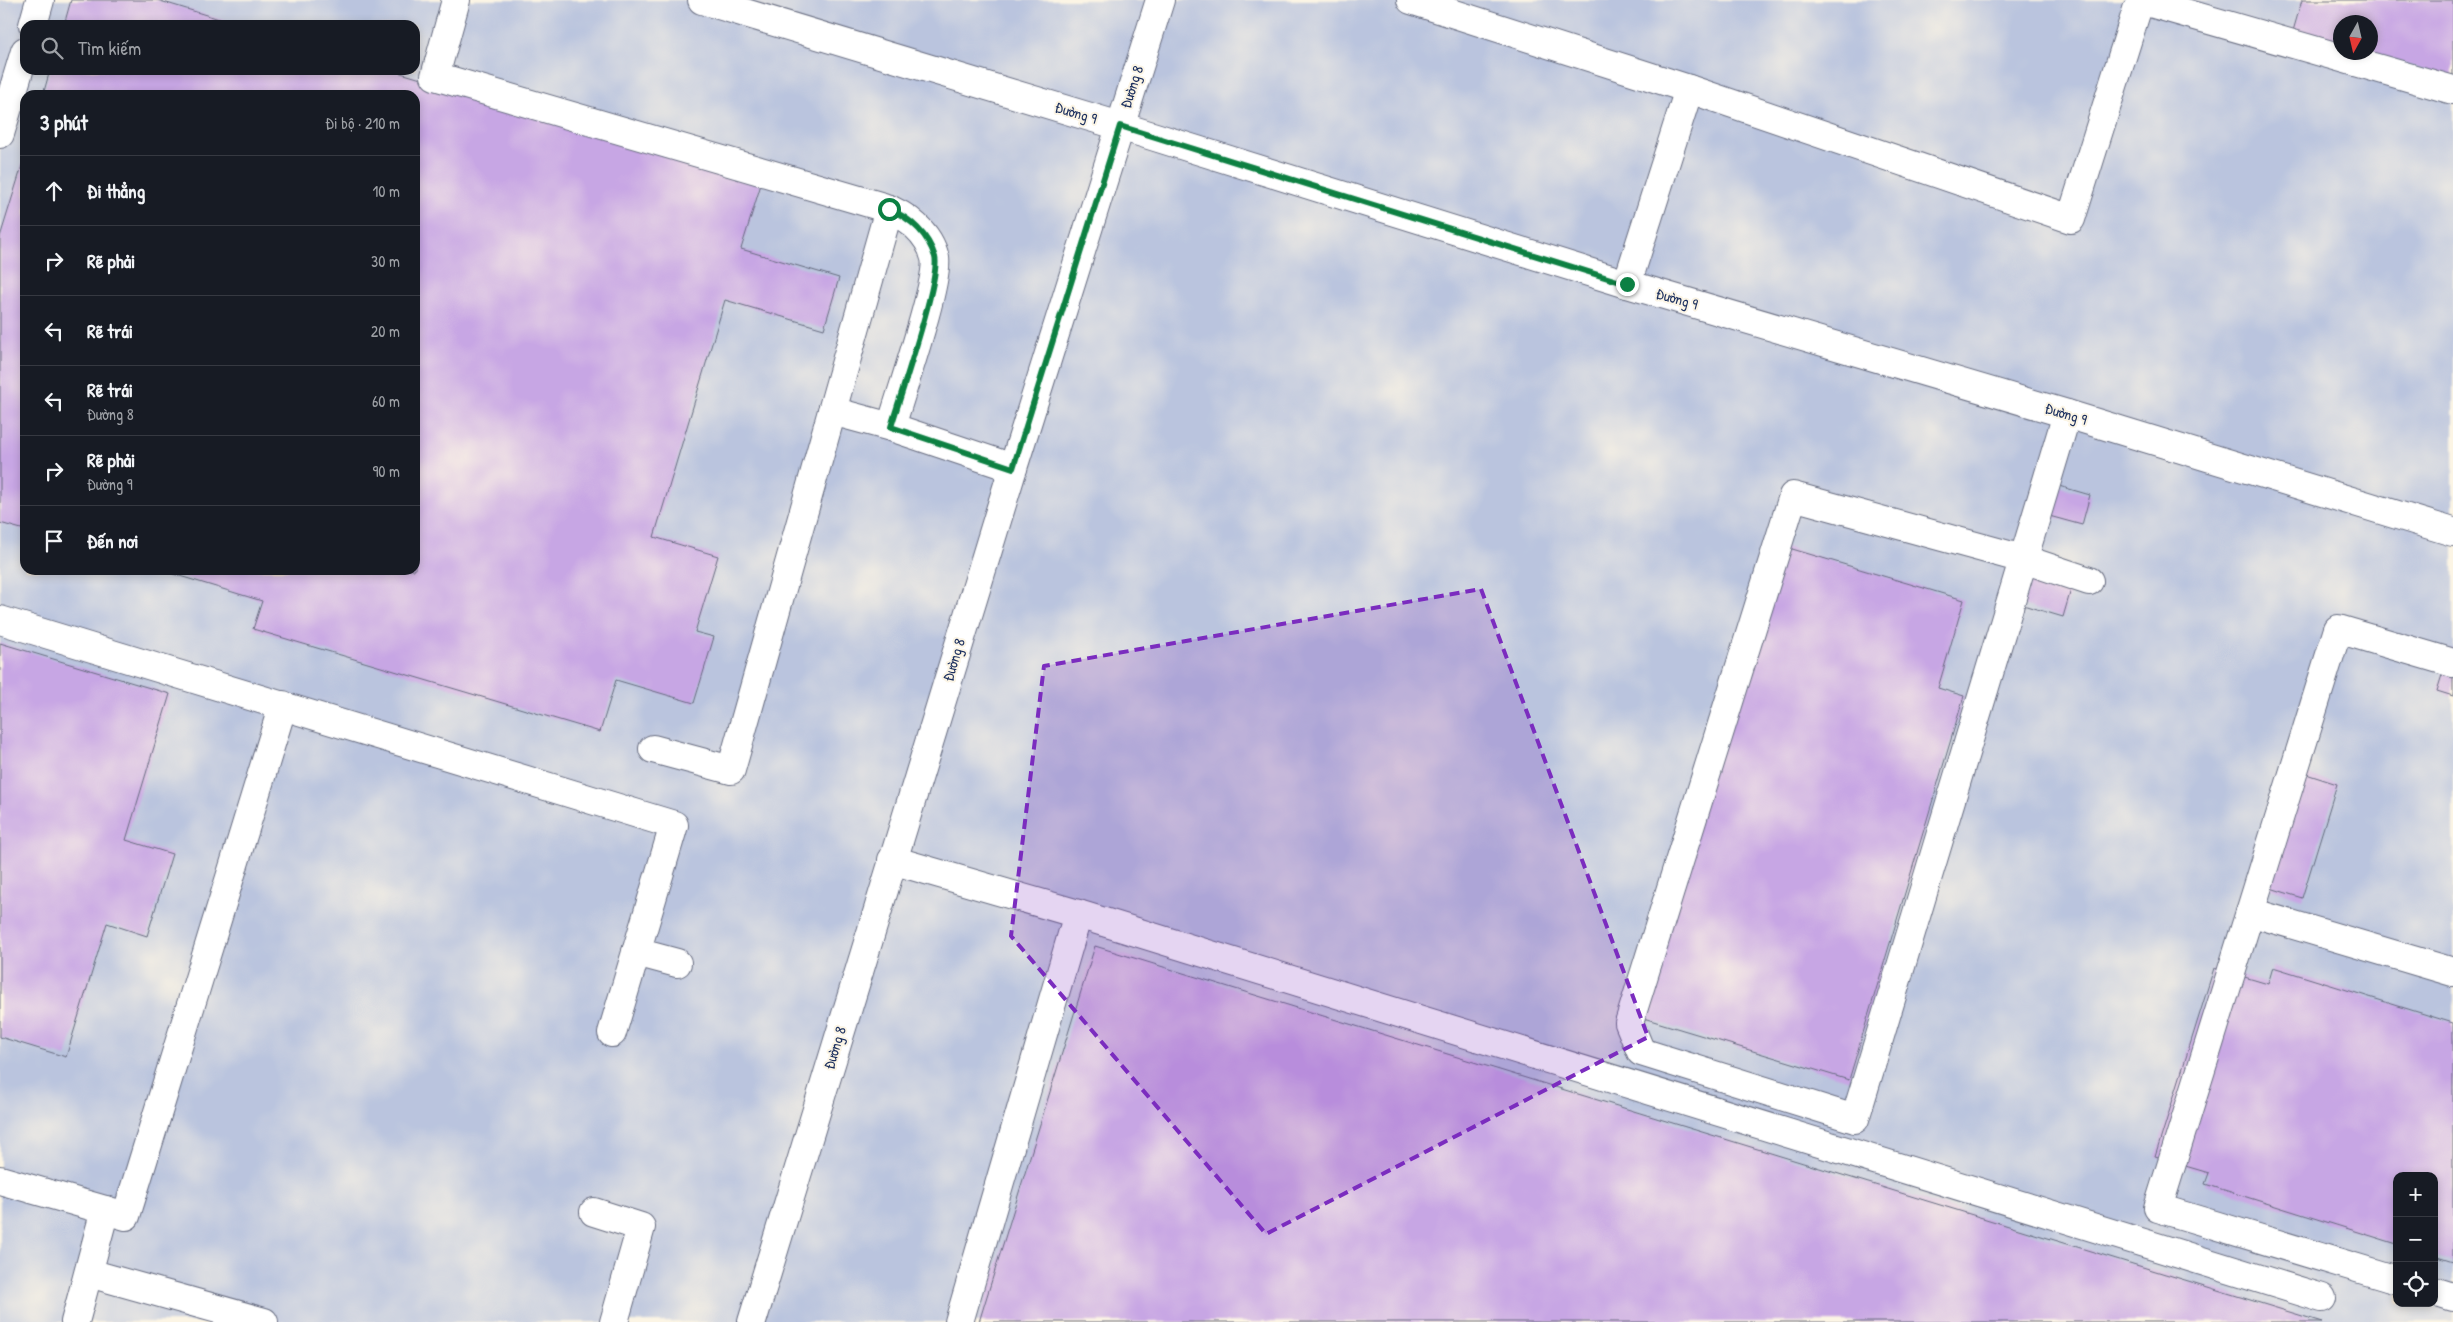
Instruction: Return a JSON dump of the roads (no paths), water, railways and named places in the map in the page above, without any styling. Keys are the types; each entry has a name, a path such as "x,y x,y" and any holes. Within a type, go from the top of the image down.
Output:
{"street":[{"path":"34,20 40,0"},
{"path":"456,0 435,76 889,209 905,216 924,235 935,259 933,284 891,427"},
{"name":"Đường 9","path":"702,0 743,6 1627,284 2067,414 2453,532"},
{"name":"Đường 8","path":"752,1322 892,860 1160,0"},
{"path":"1412,0 1689,89 2071,219 2140,0 2453,90"},
{"path":"0,134 20,68"},
{"path":"1627,284 1689,89"},
{"path":"653,749 731,770 889,209"},
{"path":"832,412 891,427 1013,468"},
{"path":"2067,414 2023,559 1856,1119 1640,1052 1629,1023 1793,496 2023,559 2089,580"},
{"path":"0,620 674,825 612,1033"},
{"path":"2393,1279 2158,1208 2338,629 2453,663"},
{"path":"0,1180 126,1216 282,705"},
{"path":"892,860 1078,914 2322,1298"},
{"path":"2250,912 2453,972"},
{"path":"959,1322 1078,914"},
{"path":"636,952 677,964"},
{"path":"75,1322 105,1210"},
{"path":"594,1212 641,1226 614,1322"},
{"path":"89,1272 264,1322"},
{"path":"2438,1292 2453,1297"}]}
